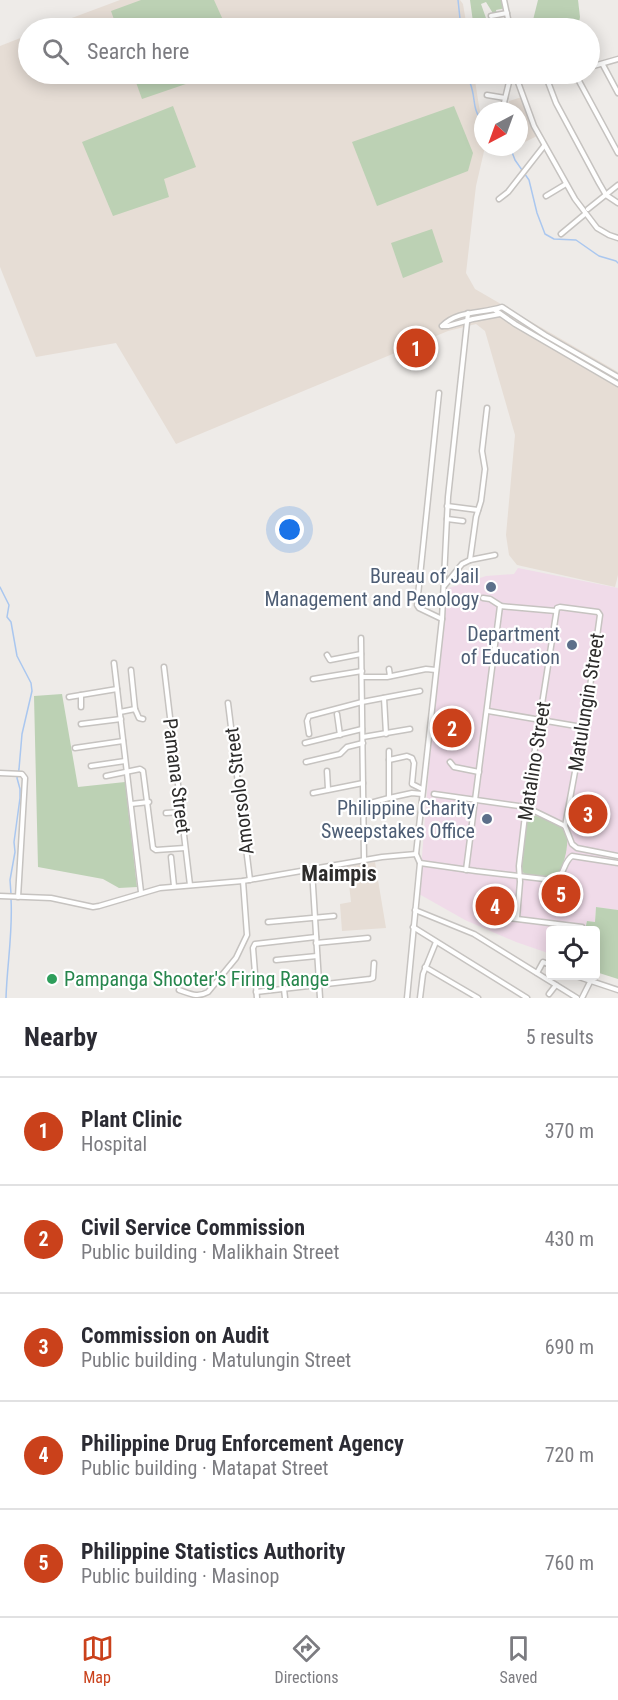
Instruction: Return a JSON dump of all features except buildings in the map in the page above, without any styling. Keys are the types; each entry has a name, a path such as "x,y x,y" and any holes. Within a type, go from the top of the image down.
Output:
{"street":[{"path":"504,0 508,18"},
{"path":"491,16 507,13"},
{"path":"600,65 618,59"},
{"path":"603,65 618,93"},
{"path":"504,102 510,84"},
{"path":"517,84 544,146 585,214 602,232 618,238"},
{"path":"549,84 556,104 606,195 618,203"},
{"path":"581,84 618,153"},
{"path":"487,95 505,98"},
{"path":"499,199 522,176 544,146"},
{"path":"546,196 566,184"},
{"path":"588,209 618,185"},
{"path":"561,234 585,214"},
{"path":"508,312 442,326 448,320 502,308 618,377"},
{"path":"494,310 618,384"},
{"path":"407,998 420,863 416,854 442,619 447,506 468,314"},
{"path":"574,358 578,353"},
{"path":"439,393 417,605 442,619"},
{"path":"470,560 478,510 482,501 485,469 482,451 487,408"},
{"path":"447,506 478,510"},
{"path":"447,519 463,521"},
{"path":"444,585 462,564 495,555"},
{"path":"418,594 425,599 443,603"},
{"path":"483,598 490,599 501,606 558,609"},
{"path":"466,870 501,606"},
{"name":"Matulungin Street","path":"558,609 600,613 588,701 565,826"},
{"name":"Matalino Street","path":"517,918 519,866 526,807 558,609"},
{"path":"361,638 364,860"},
{"path":"327,656 330,660 361,654"},
{"path":"114,663 141,892"},
{"name":"Pamana Street","path":"164,667 190,885"},
{"path":"389,669 390,676"},
{"path":"362,677 390,676 426,669 436,670"},
{"path":"131,670 135,709 139,718 143,719"},
{"path":"314,679 362,671"},
{"path":"69,697 117,689"},
{"path":"309,734 307,721 309,716 362,702 420,691"},
{"path":"81,695 81,707"},
{"path":"384,698 386,734"},
{"name":"Amorsolo Street","path":"228,703 250,880"},
{"path":"120,712 135,709"},
{"path":"488,711 540,718 582,727"},
{"path":"337,714 340,735"},
{"path":"81,724 121,719"},
{"path":"305,743 362,729"},
{"path":"363,737 410,729"},
{"path":"75,748 123,741"},
{"path":"306,762 340,754 347,747 363,743"},
{"path":"389,751 389,798"},
{"path":"389,760 407,756 412,758 414,763 412,784 422,792"},
{"path":"91,766 125,761"},
{"path":"450,762 454,767 479,772"},
{"path":"105,776 140,769 143,771 154,849 186,848"},
{"path":"327,771 328,789"},
{"path":"0,773 19,773 25,776 26,780 17,897"},
{"path":"313,793 363,783"},
{"path":"363,805 422,792"},
{"path":"434,794 526,807 565,826 572,844 577,848 618,856"},
{"path":"131,804 149,802"},
{"path":"166,813 182,812"},
{"path":"0,896 51,898 93,907 112,903 141,892 174,886 243,881 364,860 416,854"},
{"path":"171,857 174,886"},
{"path":"420,863 556,879 561,875 570,857 618,863"},
{"path":"312,870 320,998"},
{"path":"179,990 202,996 208,992 236,958 247,935 243,881"},
{"path":"415,910 474,934 580,998 586,993 590,982"},
{"path":"268,922 334,916"},
{"path":"509,918 575,926"},
{"path":"413,927 527,998"},
{"path":"257,998 253,948 255,944 316,937"},
{"path":"316,943 368,938"},
{"path":"420,998 425,967 436,942"},
{"path":"276,960 318,956"},
{"path":"537,973 544,962 546,963"},
{"path":"256,992 319,983 370,979 373,978 374,963"},
{"path":"425,967 478,998"},
{"path":"585,980 618,990"},
{"path":"549,994 556,985"},
{"path":"284,989 285,998"},
{"path":"464,989 465,998"}],"shaded area":[{"path":"120,0 460,0 465,18 72,18"},
{"path":"18,39 18,84 476,84 478,102 474,102 474,156 483,156 476,186 466,273 475,289 618,372 618,575 615,587 517,565 509,555 506,535 515,435 485,331 476,324 448,331 176,444 116,343 36,357 0,267 0,46"},
{"path":"522,97 524,102 509,102"},
{"path":"528,116 529,119 537,136 528,140"},
{"path":"518,568 618,588 618,910 596,907 595,922 587,921 586,926 546,926 546,953 465,920 419,894 443,590 486,576 514,574"},
{"path":"375,862 386,928 342,931 340,904 351,902 347,866"}],"green space":[{"path":"141,0 214,0 222,18 113,18 111,11"},
{"path":"470,0 504,0 506,8 496,10 497,15 494,15 486,2 481,4 486,18 472,18"},
{"path":"538,0 578,0 580,18 534,18"},
{"path":"137,84 186,84 142,99"},
{"path":"173,106 196,167 164,179 169,197 113,216 82,142"},
{"path":"454,106 473,153 468,171 377,206 352,142"},
{"path":"432,229 443,262 403,278 391,243"},
{"path":"62,694 78,787 125,782 137,887 119,888 103,879 38,867 34,696"},
{"path":"532,815 558,823 564,827 566,832 566,853 555,877 525,874 520,870 528,817"},
{"path":"596,907 618,910 618,979 600,973 600,926 586,926 587,921 595,922"}],"waterway":[{"path":"458,0 460,18"},
{"path":"471,84 475,102"},
{"path":"513,156 529,180 545,234 554,239 576,240 599,256 618,263"},
{"path":"0,587 9,605 7,617 11,622 17,656 31,683 32,691 22,734 17,778 20,798 10,880 11,894"},
{"path":"6,998 11,899"}],"place":[{"name":"Plant Clinic","path":"416,348"},
{"name":"Bureau of Jail Management and Penology","path":"491,587"},
{"name":"Department of Education","path":"572,645"},
{"name":"Civil Service Commission","path":"452,728"},
{"name":"Commission on Audit","path":"588,814"},
{"name":"Philippine Charity Sweepstakes Office","path":"487,819"},
{"name":"Philippine Statistics Authority","path":"561,894"},
{"name":"Philippine Drug Enforcement Agency","path":"495,906"},
{"name":"Pampanga Shooter's Firing Range","path":"52,979"}],"district":[{"name":"Maimpis","path":"339,873"}]}
